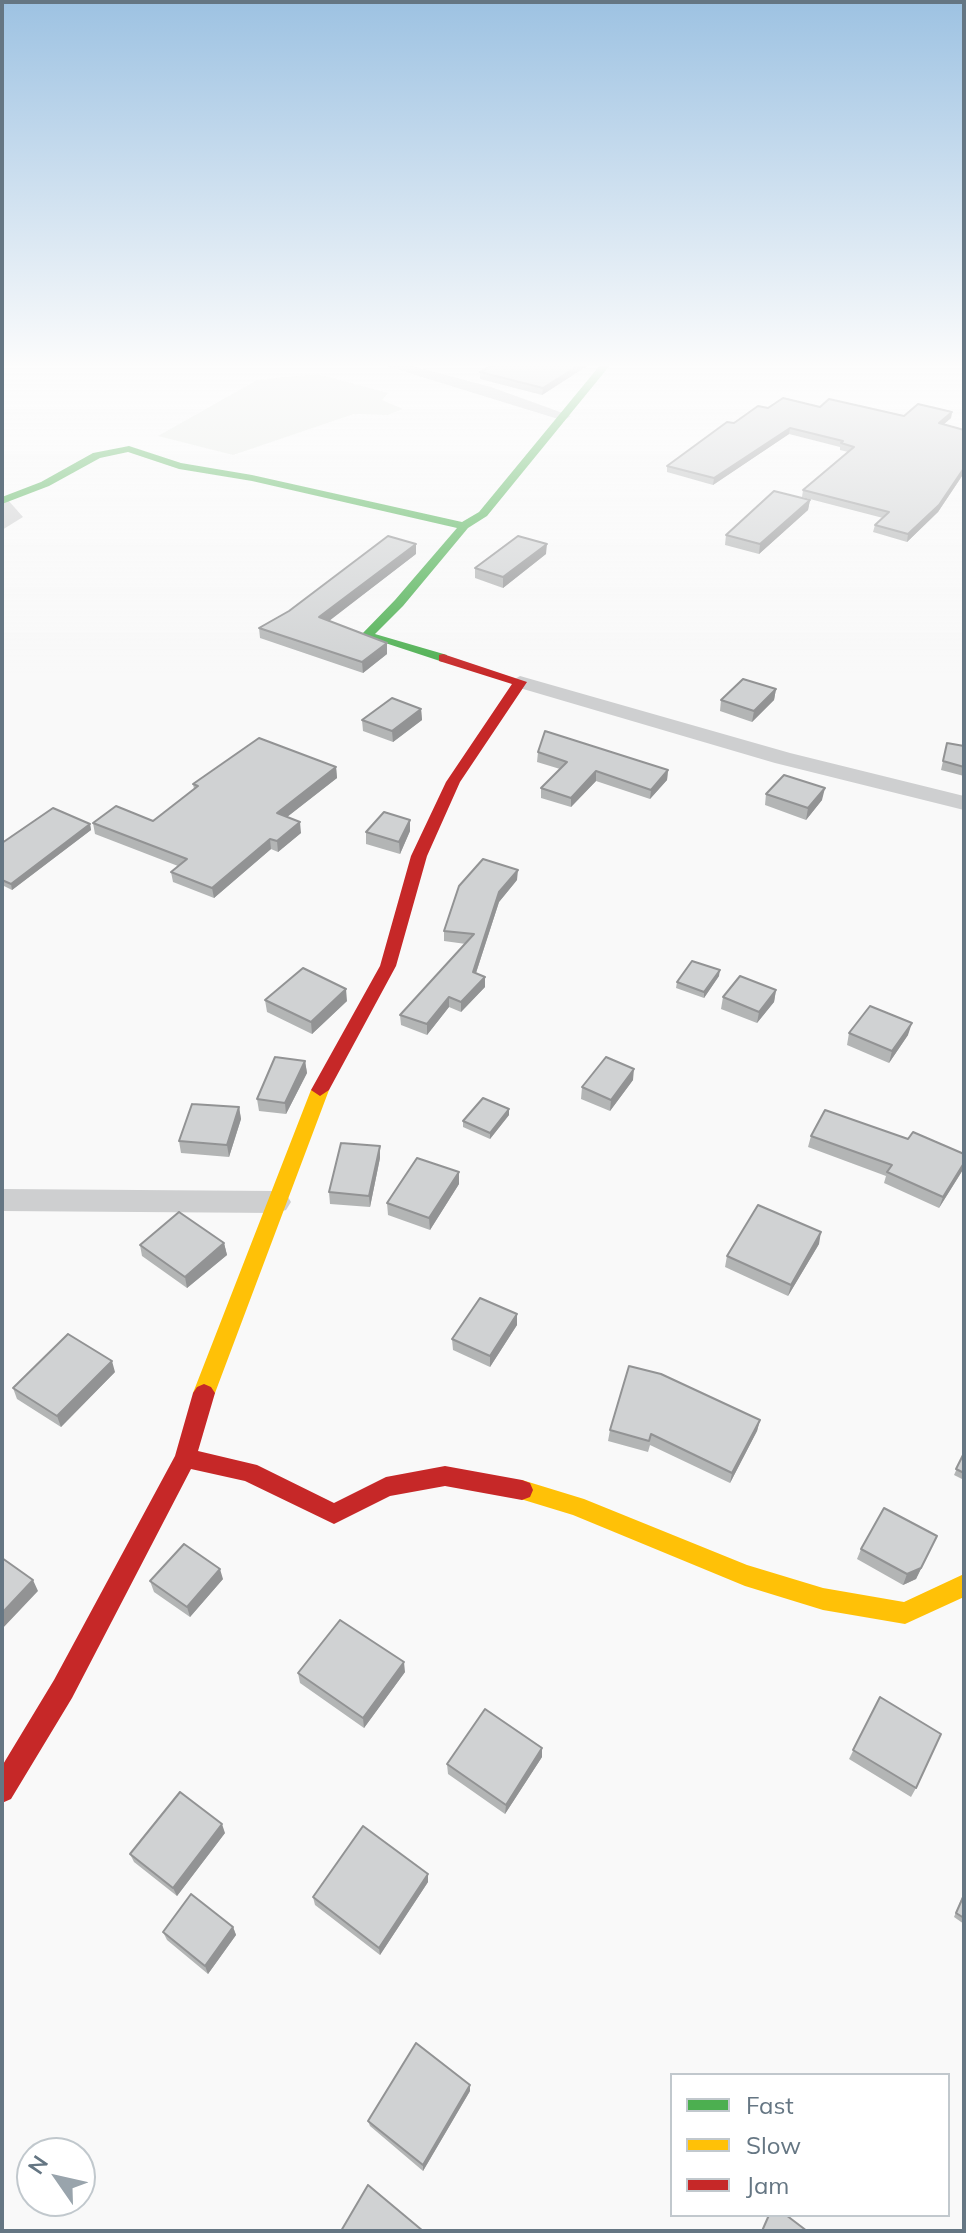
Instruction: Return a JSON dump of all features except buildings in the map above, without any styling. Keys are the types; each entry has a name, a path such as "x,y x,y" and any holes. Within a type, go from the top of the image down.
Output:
{"street":[{"path":"2,525 14,517 2,503 73,468"},
{"path":"192,468 252,478 464,526"},
{"path":"520,468 483,514 464,526 399,603 367,635 783,758 964,803"},
{"path":"2,1790 63,1689 185,1458 209,1376 317,1096 388,966 419,856 453,782 520,682"},
{"path":"2,1200 276,1202"},
{"path":"185,1458 249,1472 334,1514 386,1487 445,1476 522,1490 576,1506 745,1575 823,1599 905,1613 964,1585"}],"traffic: fast":[{"path":"2,501 45,484 73,468"},
{"path":"192,468 252,478 464,526"},
{"path":"443,658 367,635 399,603 464,526 483,514 521,468"}],"traffic: slow":[{"path":"204,1393 320,1090"},
{"path":"522,1490 576,1506 745,1575 823,1599 905,1613 964,1585"}],"traffic: jam":[{"path":"320,1090 388,966 419,856 453,782 520,682 443,658"},
{"path":"2,1790 63,1689 185,1458 204,1393"},
{"path":"185,1458 249,1472 334,1514 386,1487 445,1476 522,1490"}]}
